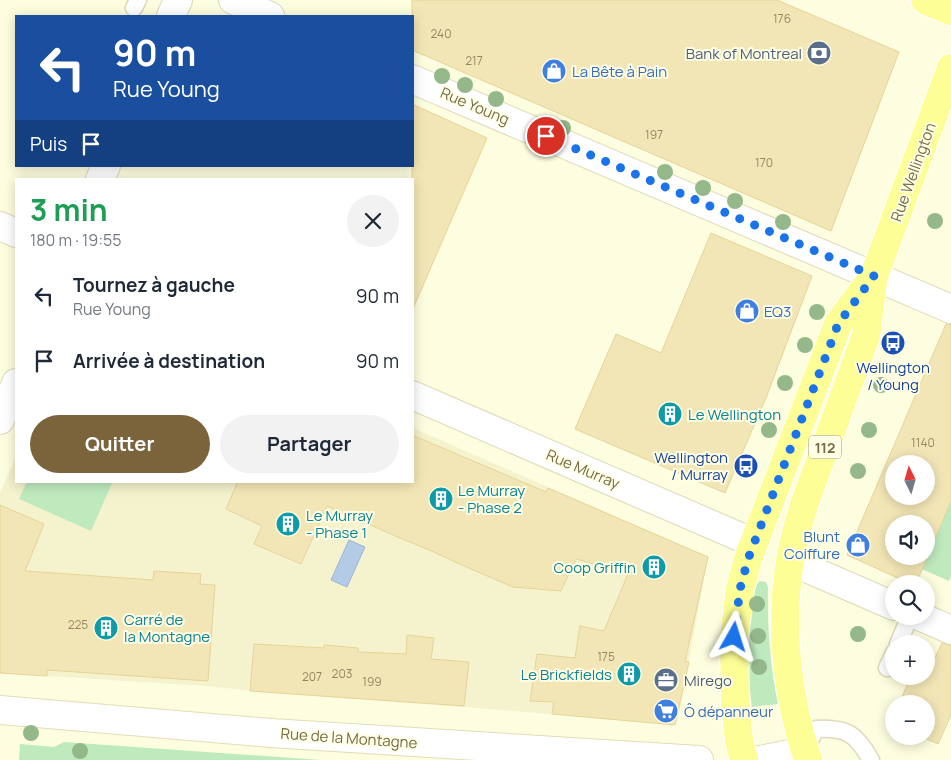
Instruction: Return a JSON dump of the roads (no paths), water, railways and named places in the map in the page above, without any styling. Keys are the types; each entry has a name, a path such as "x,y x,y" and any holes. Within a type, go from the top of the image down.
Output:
{"main road":[{"path":"925,0 951,11"},
{"name":"Rue Wellington","path":"806,755 790,689 788,669 785,614 790,560 798,523 805,502 866,336 874,276 951,68"},
{"name":"Rue Wellington","path":"744,760 738,740 735,705 734,637 740,589 748,559 838,324 874,276"}],"street":[{"path":"171,15 178,0"},
{"path":"233,0 268,15"},
{"name":"Rue Young","path":"414,80 951,309"},
{"path":"0,226 15,233"},
{"path":"0,420 15,385"},
{"name":"Rue Murray","path":"414,396 754,543"},
{"path":"790,560 885,602"},
{"path":"935,623 951,630"},
{"name":"Rue de la Montagne","path":"0,710 271,733 699,760"},
{"path":"760,760 806,755"}],"lane":[{"path":"806,755 816,729 833,728 854,737 864,748 871,760"}],"water":[{"path":"349,540 365,547 347,587 331,580"}],"place":[{"name":"Bank of Montreal","path":"819,53"},
{"name":"La Bête à Pain","path":"554,71"},
{"name":"EQ3","path":"747,311"},
{"name":"Wellington / Young","path":"893,343"},
{"name":"Le Wellington","path":"670,414"},
{"name":"Wellington / Murray","path":"746,466"},
{"name":"Le Murray - Phase 2","path":"441,499"},
{"name":"Le Murray - Phase 1","path":"288,524"},
{"name":"Blunt Coiffure","path":"858,545"},
{"name":"Coop Griffin","path":"654,567"},
{"name":"Carré de la Montagne","path":"106,628"},
{"name":"Le Brickfields","path":"629,674"},
{"name":"Mirego","path":"666,680"},
{"name":"Ô dépanneur","path":"666,711"}]}
